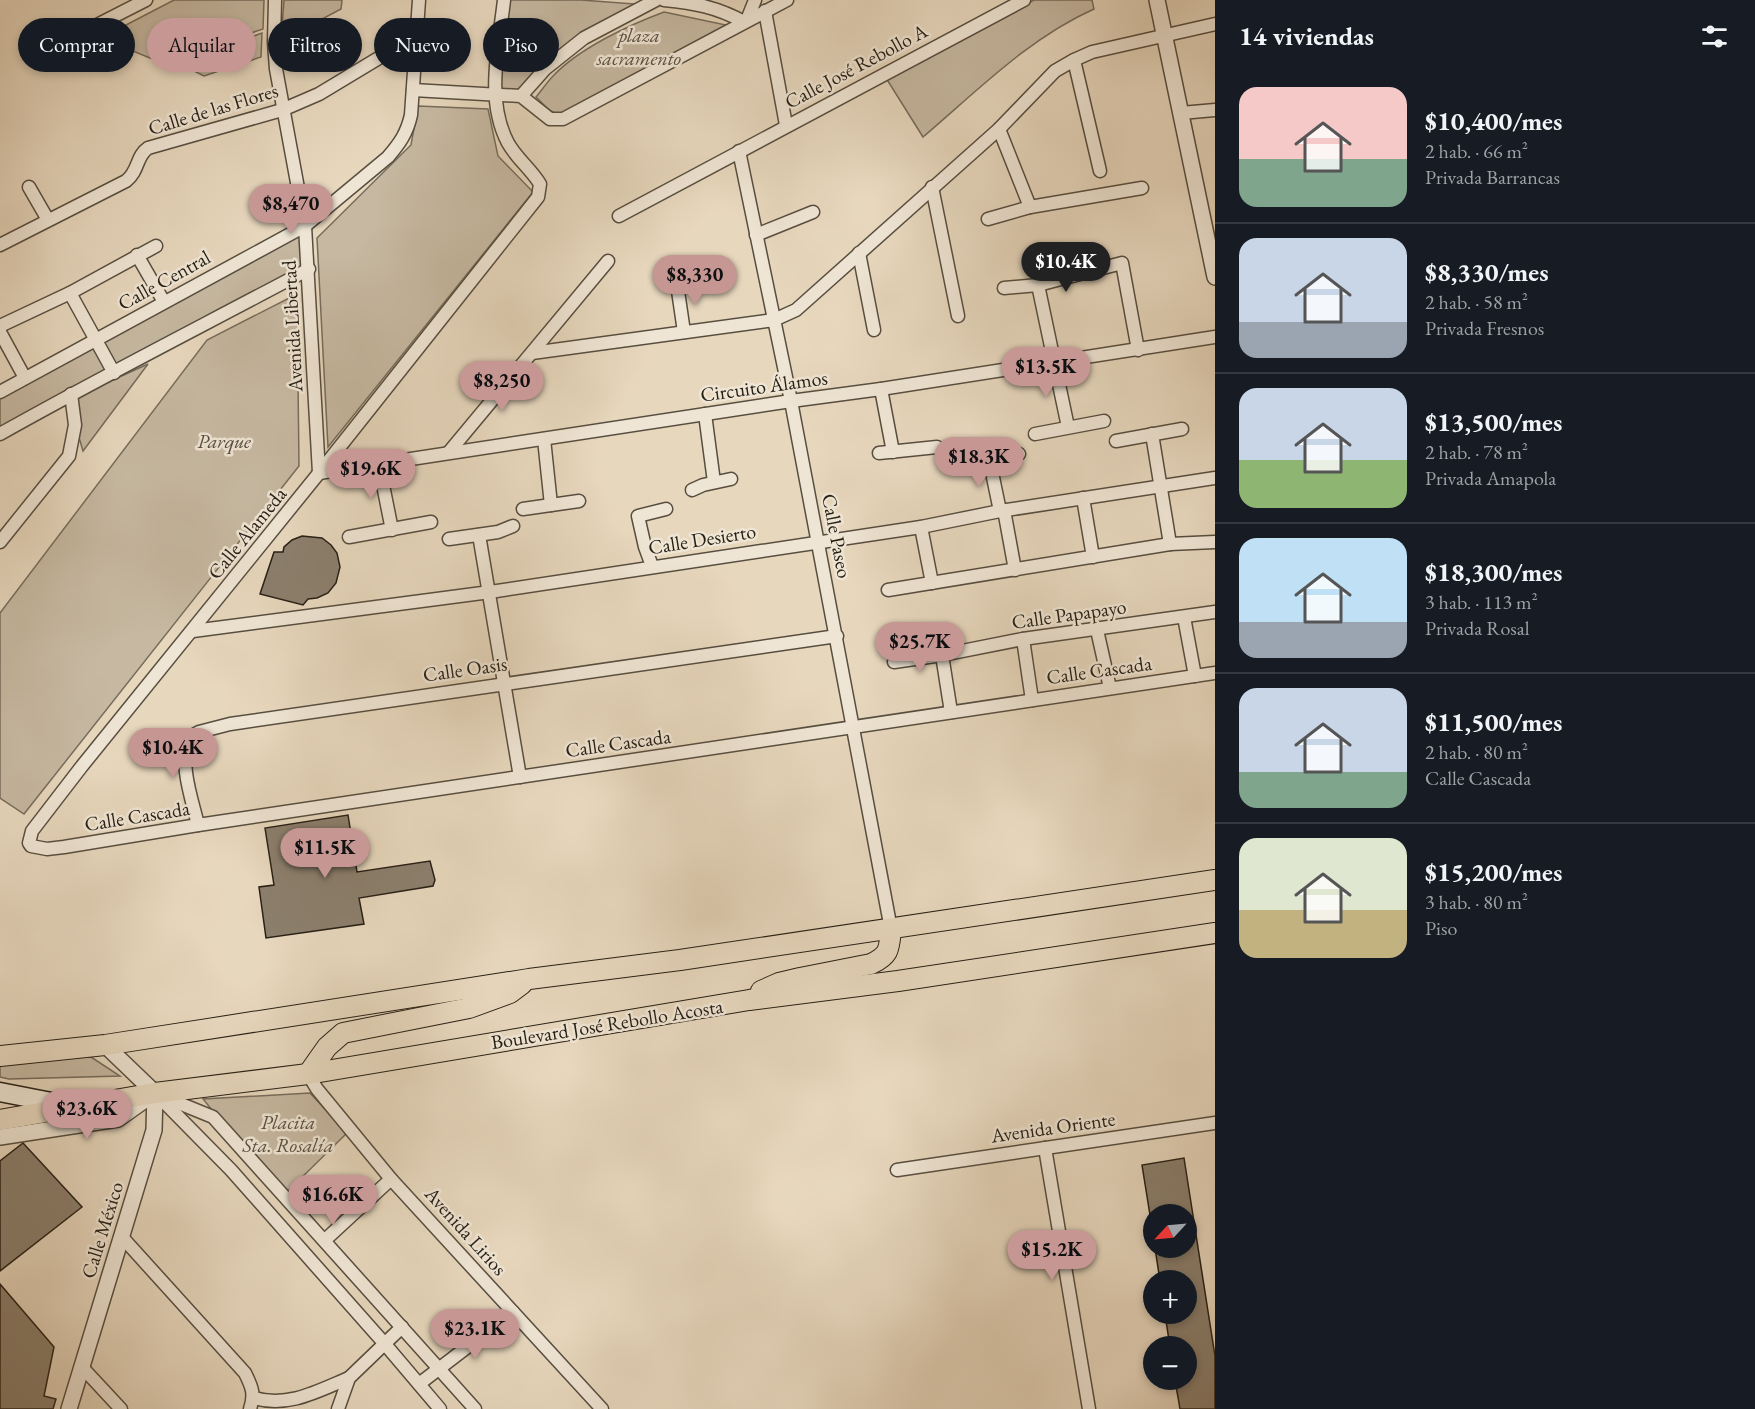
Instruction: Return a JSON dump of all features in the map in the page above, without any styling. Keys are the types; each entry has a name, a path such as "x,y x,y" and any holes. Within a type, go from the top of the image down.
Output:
{"main road":[{"path":"0,1056 105,1045 529,979 680,960 1215,880"},
{"path":"749,1000 765,988 779,983 871,964 881,959 887,954 891,929"},
{"name":"Boulevard José Rebollo Acosta","path":"0,1120 155,1093 308,1074 749,1000 898,981 1215,933"},
{"path":"308,1074 327,1047 343,1033 469,1008 510,993 529,979"},
{"path":"0,1092 76,1107"}],"street":[{"path":"111,18 146,0"},
{"name":"Avenida Libertad","path":"275,0 274,42 282,110 293,155 305,226 319,473"},
{"name":"Calle Central","path":"418,18 419,0"},
{"name":"Calle Alameda","path":"29,843 32,831 44,815 538,196 540,184 508,143 495,95 504,0"},
{"path":"521,96 545,69 584,38 656,0"},
{"path":"670,0 708,6 745,21"},
{"path":"745,21 754,0"},
{"path":"413,90 521,96 550,119 563,119 787,0"},
{"name":"Calle José Rebollo A","path":"619,216 1024,0"},
{"path":"1157,0 1215,278"},
{"path":"765,10 786,125"},
{"path":"532,353 774,320 796,310 999,129 1055,71 1074,60 1114,46 1215,24"},
{"path":"1074,60 1100,171"},
{"name":"Calle de las Flores","path":"0,245 126,181 136,170 142,153 148,148 226,128 282,110 318,94 374,61"},
{"name":"Calle Central","path":"0,392 305,226 357,184 400,144 408,130 414,72"},
{"path":"1181,113 1215,110"},
{"path":"999,129 1030,207"},
{"name":"Calle Paseo","path":"739,151 837,636 891,929"},
{"path":"29,187 48,220"},
{"path":"932,187 958,316"},
{"path":"988,219 1030,207 1142,188"},
{"path":"756,235 813,212"},
{"path":"0,326 70,293 156,246"},
{"path":"859,253 874,330"},
{"path":"137,255 164,302"},
{"path":"449,453 608,261"},
{"path":"1004,288 1038,285 1122,263 1138,350"},
{"path":"0,434 71,394 114,374 309,269"},
{"path":"677,284 684,332"},
{"path":"1038,285 1068,427"},
{"path":"70,293 114,374"},
{"path":"0,332 25,378"},
{"name":"Circuito Álamos","path":"319,473 1215,337"},
{"path":"881,389 893,452"},
{"path":"0,541 69,456 75,424 71,394"},
{"path":"705,414 714,482"},
{"path":"1035,434 1104,421"},
{"path":"1116,441 1182,429"},
{"path":"1152,434 1170,544"},
{"path":"544,438 551,505"},
{"path":"879,453 937,447"},
{"path":"954,465 1019,454"},
{"path":"989,458 1015,570"},
{"path":"379,465 392,530"},
{"name":"Calle Desierto","path":"193,631 490,592 921,527 1002,511 1215,478"},
{"path":"692,490 731,479"},
{"path":"1083,498 1093,557"},
{"path":"523,509 579,501"},
{"path":"652,566 638,516 666,509"},
{"path":"350,537 432,522"},
{"path":"449,539 498,532 513,526"},
{"path":"921,527 932,583"},
{"path":"0,533 0,541"},
{"path":"479,535 520,777"},
{"path":"888,590 1170,544 1215,542"},
{"name":"Calle Papapayo","path":"894,662 1023,639 1215,612"},
{"path":"1184,616 1195,676"},
{"path":"1097,630 1110,688"},
{"name":"Calle Oasis","path":"198,825 186,771 186,754 190,737 199,732 230,724 837,636"},
{"path":"1023,639 1032,700"},
{"path":"942,655 951,712"},
{"name":"Calle Cascada","path":"29,843 34,848 64,847 1215,673"},
{"path":"105,1045 189,1125 231,1170 440,1409"},
{"name":"Avenida Lirios","path":"308,1074 316,1089 391,1179 602,1409"},
{"path":"0,1137 118,1119 155,1093"},
{"path":"155,1093 213,1117 326,1240 475,1409"},
{"name":"Calle México","path":"69,1409 153,1137 155,1093"},
{"name":"Avenida Oriente","path":"897,1170 1215,1123"},
{"path":"1045,1148 1089,1409"},
{"path":"326,1240 391,1179"},
{"path":"122,1237 238,1364 252,1387 252,1404 291,1400 349,1378 402,1327"},
{"path":"419,1384 513,1312"},
{"path":"81,1366 122,1409"},
{"path":"338,1409 349,1378"},
{"path":"426,1409 429,1396"}],"green space":[{"path":"174,0 264,0 263,29 256,31 256,18 147,18 147,57 135,52 135,20"},
{"path":"284,0 342,0 341,9 324,18 283,18"},
{"path":"509,0 581,0 635,4 559,51 559,18 507,18"},
{"path":"1034,0 1092,0 1094,9 1070,21 1026,50 923,137 886,78"},
{"name":"plaza sacramento","path":"664,12 726,25 559,115 549,110 536,97 554,75 577,56 636,24"},
{"path":"262,33 261,57 256,59 256,35"},
{"path":"196,72 216,72 204,76"},
{"path":"502,72 540,72 520,93 500,91"},
{"path":"418,106 488,109 498,156 533,192 328,447 317,238 411,145"},
{"path":"300,233 305,269 114,371 98,341"},
{"name":"Parque","path":"297,294 299,466 24,814 0,798 0,613 207,340"},
{"path":"94,344 111,373 0,431 0,394"},
{"path":"148,364 83,451 78,434 75,397"},
{"path":"91,1057 120,1076 9,1079 0,1077 0,1061"},
{"name":"Placita Sta. Rosalía","path":"310,1093 347,1133 287,1192 203,1099"}],"building":[{"path":"302,536 322,538 337,553 340,567 336,583 328,593 308,599 303,605 260,594 274,552 283,552 284,547 292,540"},
{"path":"348,815 357,872 430,861 435,880 433,886 359,898 364,924 266,938 259,887 274,885 265,828"},
{"path":"23,1143 82,1207 0,1271 0,1161"},
{"path":"1184,1158 1191,1204 1148,1204 1142,1165"},
{"path":"1197,1241 1215,1356 1215,1409 1180,1409 1177,1390 1197,1390 1197,1336 1168,1336 1167,1324 1197,1324 1197,1270 1158,1270 1157,1258 1197,1258"},
{"path":"0,1284 54,1347 44,1396 56,1399 53,1409 0,1409"}]}
